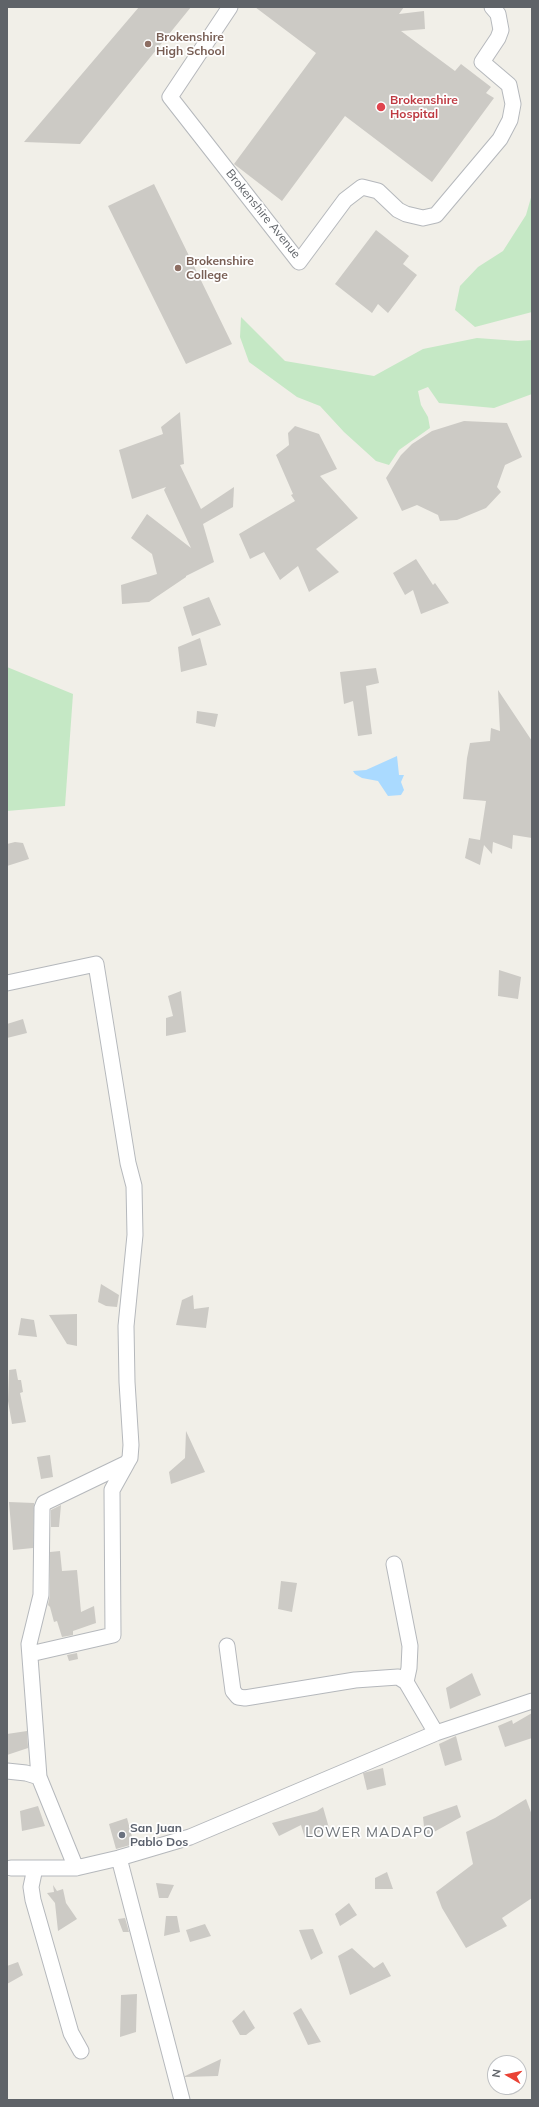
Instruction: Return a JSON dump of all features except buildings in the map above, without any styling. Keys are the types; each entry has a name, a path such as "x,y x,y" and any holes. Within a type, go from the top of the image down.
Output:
{"street":[{"name":"Brokenshire Avenue","path":"230,7 170,97 299,262 345,200 362,187 370,187 378,191 398,210 414,217 430,218 442,210 500,139 510,120 513,104 509,85 482,62 498,38 501,30 498,14 492,7"},
{"path":"7,983 96,964 128,1163 134,1186 135,1235 126,1326 127,1382 131,1445 130,1458 112,1490 113,1635 30,1654"},
{"path":"76,1868 39,1777 29,1644 41,1595 44,1503 127,1463"},
{"path":"394,1564 410,1646 409,1668 406,1682"},
{"path":"227,1646 233,1690 238,1697 245,1698 354,1680 398,1677 406,1682 436,1732"},
{"path":"11,1868 76,1868 119,1858 190,1837 436,1732 532,1700"},
{"path":"7,1771 26,1773 39,1777"},
{"path":"119,1858 182,2100"},
{"path":"35,1868 31,1887 33,1900 69,2026 81,2051"}],"green space":[{"path":"532,194 532,312 475,327 455,310 460,286 478,267 503,251 526,215"},
{"path":"241,317 285,361 374,376 423,349 477,338 518,341 532,340 532,394 494,408 439,403 428,387 418,391 421,405 428,417 430,428 399,450 389,465 376,461 344,432 320,406 297,397 249,362 240,337"},
{"path":"7,667 73,694 65,806 7,811"}],"water":[{"path":"397,756 399,775 404,775 401,782 404,790 401,795 388,796 378,781 362,778 353,771 366,770"}],"place":[{"name":"Brokenshire High School","path":"148,44"},
{"name":"Brokenshire Hospital","path":"381,107"},
{"name":"Brokenshire College","path":"178,268"},
{"name":"San Juan Pablo Dos","path":"122,1835"}],"district":[{"name":"LOWER MADAPO","path":"370,1833"}]}
